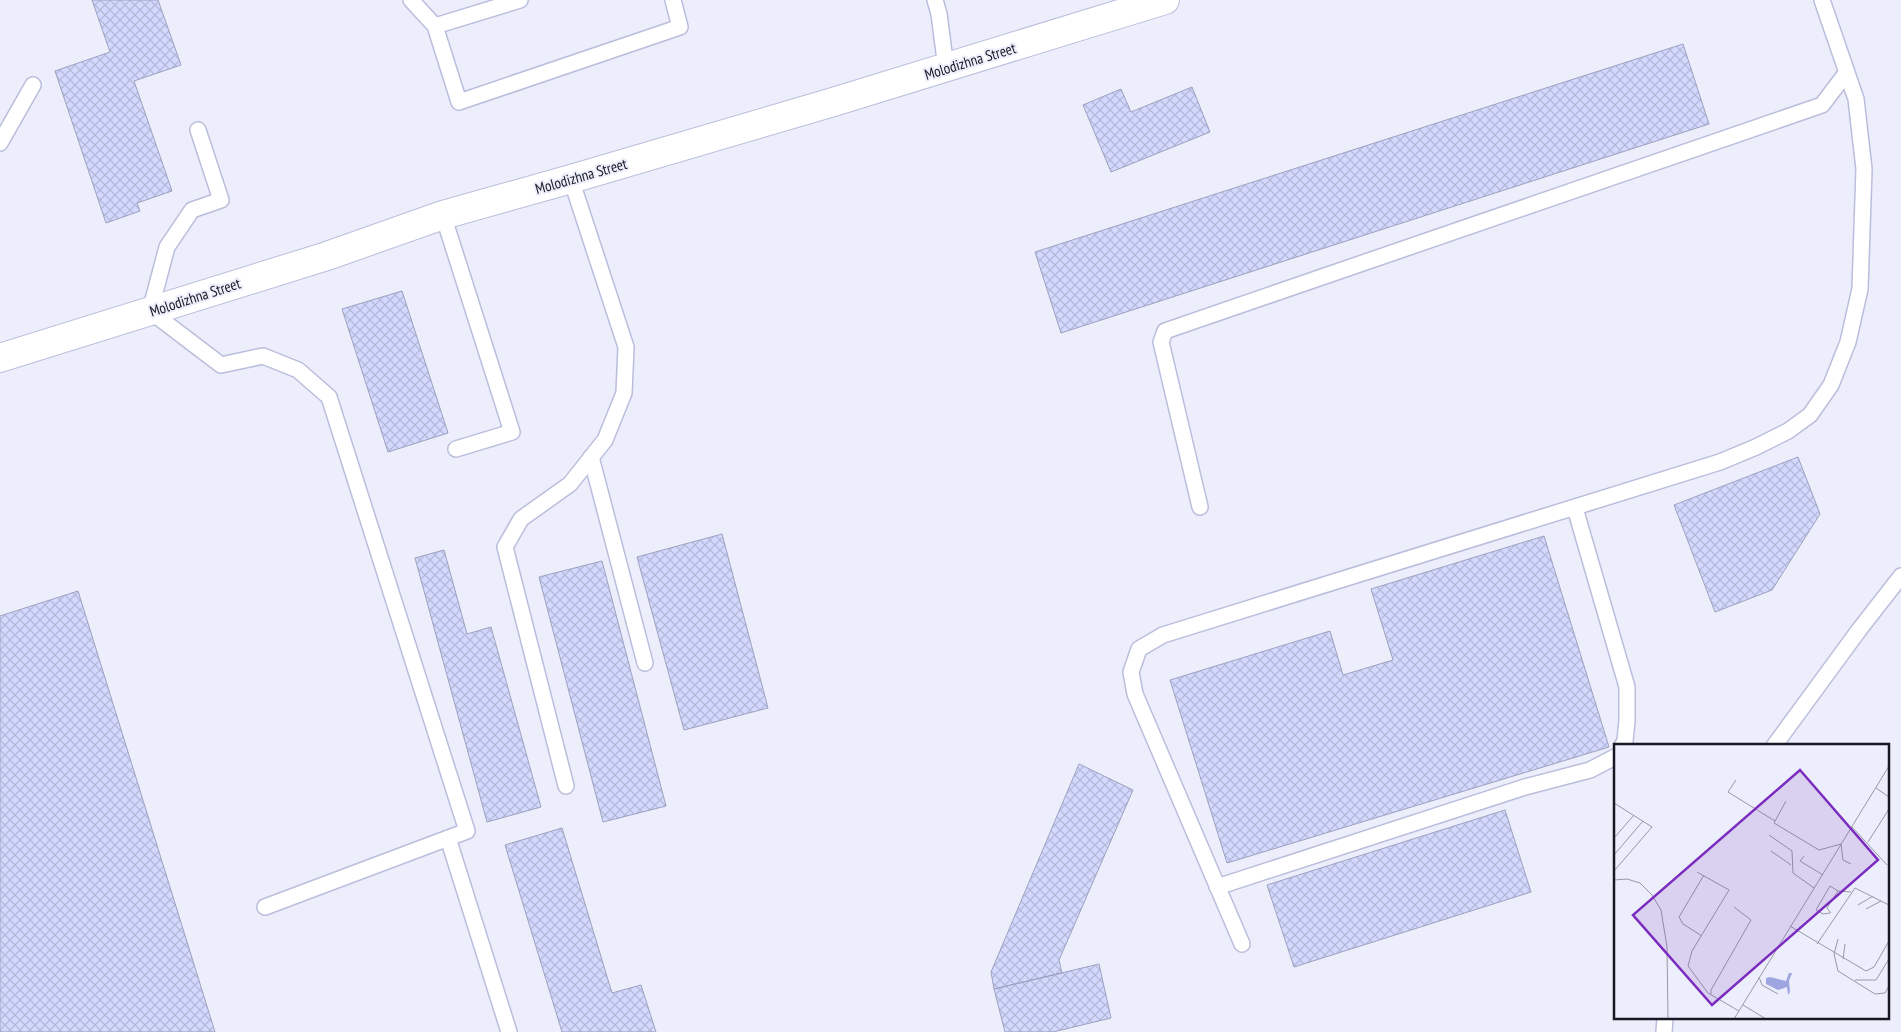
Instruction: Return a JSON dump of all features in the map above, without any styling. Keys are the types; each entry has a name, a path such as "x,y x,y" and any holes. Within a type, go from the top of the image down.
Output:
{"street":[{"name":"Molodizhna Street","path":"0,358 327,256 442,215 571,179 946,68 1165,0"}],"lane":[{"path":"411,0 435,26 459,102 680,27 672,0"},
{"path":"435,26 520,0"},
{"path":"935,0 939,14 946,68"},
{"path":"1242,944 1134,694 1131,672 1139,649 1163,636 1720,462 1756,448 1788,431 1810,415 1831,385 1848,342 1860,289 1864,169 1856,99 1822,0"},
{"path":"1200,507 1161,342 1165,331 1822,105 1847,72"},
{"path":"0,143 33,85"},
{"path":"198,130 221,200 192,210 167,248 150,311 221,365 263,356 298,370 329,397 467,831 264,906"},
{"path":"566,786 505,547 520,519 570,484 605,440 624,393 626,347 571,179"},
{"path":"442,215 512,432 456,449"},
{"path":"591,457 645,663"},
{"path":"1573,508 1577,515 1627,688 1627,720 1623,744"},
{"path":"1775,744 1858,630 1901,576"},
{"path":"1217,887 1525,787 1590,770 1614,758"},
{"path":"448,838 509,1032"}],"building":[{"path":"92,0 158,0 181,65 134,81 172,191 137,203 140,211 106,223 55,71 110,52"},
{"path":"1683,44 1709,124 1061,333 1035,252"},
{"path":"1192,87 1210,132 1111,172 1083,105 1121,89 1131,112"},
{"path":"402,291 448,433 388,452 342,309"},
{"path":"1798,457 1820,514 1772,590 1715,612 1674,505"},
{"path":"722,534 768,708 684,730 637,557"},
{"path":"1544,536 1609,747 1227,863 1170,680 1330,631 1343,675 1393,660 1371,589"},
{"path":"444,550 467,634 491,627 541,807 487,822 415,558"},
{"path":"602,561 666,806 603,822 539,577"},
{"path":"78,591 215,1032 0,1032 0,616"},
{"path":"1079,764 1133,790 1059,960 1062,973 994,989 991,972"},
{"path":"1505,810 1531,892 1294,967 1267,885"},
{"path":"562,828 612,993 641,985 656,1032 562,1032 505,845"},
{"path":"1099,964 1111,1018 1053,1032 1005,1032 994,989"}]}
